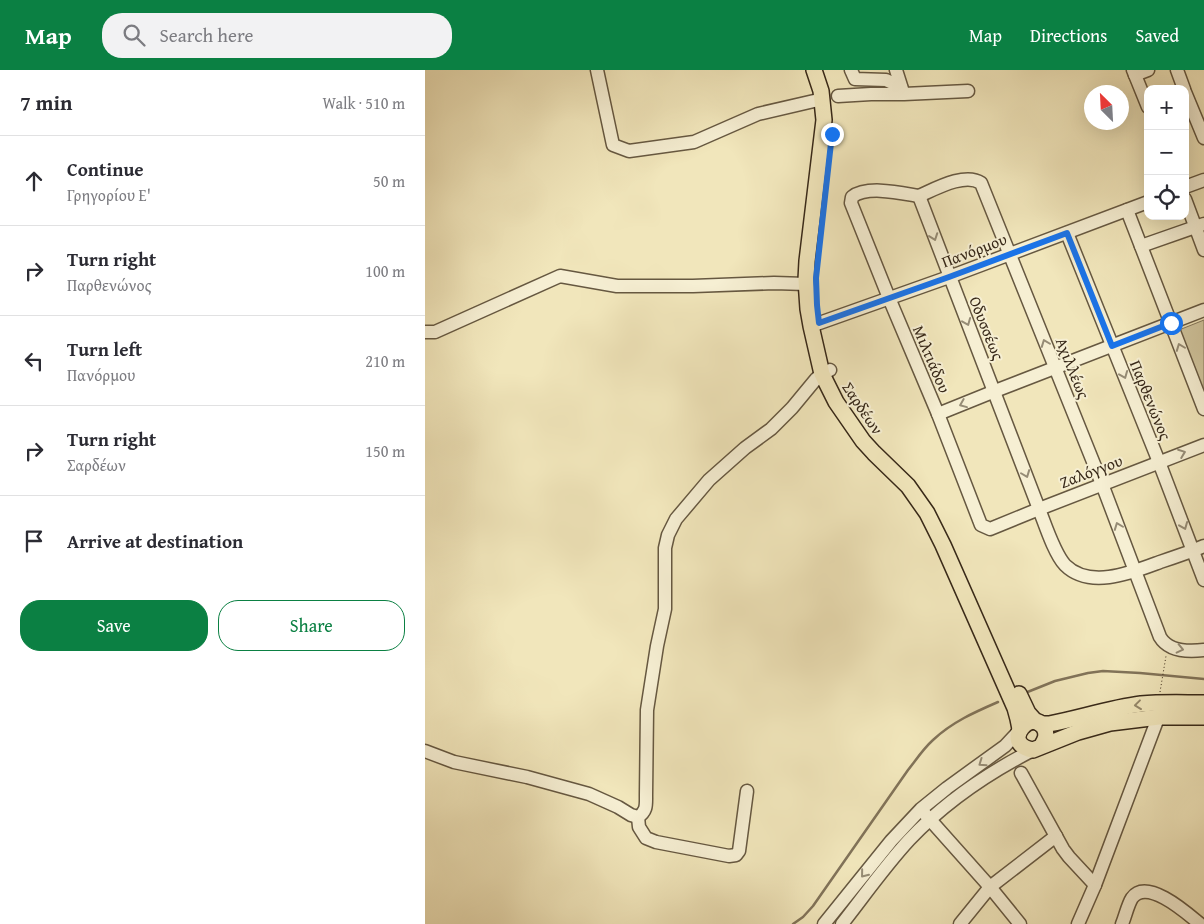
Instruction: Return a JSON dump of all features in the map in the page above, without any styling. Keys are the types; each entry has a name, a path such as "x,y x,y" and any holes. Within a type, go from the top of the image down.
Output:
{"main road":[{"name":"Σαρδέων","path":"814,70 821,91 824,120 807,261 806,284 808,309 815,325 826,372 836,402 863,441 912,491 931,520 1015,708 1019,719 1019,730"},
{"name":"Σαρδέων","path":"815,325 817,260 833,118 831,92 824,70"},
{"name":"Σαρδέων","path":"826,372 861,424 880,448 911,477 935,508 1025,707 1038,723"},
{"path":"1204,703 1160,707 1125,707 1049,724 1027,723 1019,730 1018,737 1027,749 1038,747 1102,725 1135,719 1160,707 1204,717"},
{"path":"1038,723 1045,732 1045,741 1038,747"}],"street":[{"path":"597,70 613,145 629,151 694,142 758,114 814,101"},
{"path":"851,70 855,79 886,80 903,91"},
{"path":"896,70 903,91"},
{"path":"1144,97 1134,73 1148,70"},
{"path":"1177,70 1183,85"},
{"path":"839,96 903,91 968,91"},
{"path":"1189,100 1204,138"},
{"name":"Αχιλλέως","path":"919,196 959,180 976,180 981,183 1164,641"},
{"path":"1189,186 1204,180"},
{"name":"Μιλτιάδου","path":"919,196 869,190 851,196 851,203 938,414 981,525 990,529"},
{"name":"Οδυσσέως","path":"919,196 1039,508 1057,551 1065,564 1085,576 1117,577 1199,548"},
{"name":"Πανόρμου","path":"815,325 1144,204"},
{"path":"1189,207 1200,226 1204,250"},
{"path":"1127,210 1204,409"},
{"path":"1141,246 1200,226"},
{"name":"Παρθενώνος","path":"1067,233 1159,462 1199,548 1204,580"},
{"path":"425,332 435,332 560,276 617,286 806,284"},
{"path":"938,414 1204,310"},
{"path":"638,817 645,808 647,710 665,609 665,548 668,535 677,519 709,480 745,448 771,429 817,379 826,372"},
{"name":"Ζαλόγγου","path":"990,529 1039,508 1204,445"},
{"path":"1164,641 1181,650 1204,650"},
{"path":"1078,924 1095,885 1160,707"},
{"path":"824,924 891,841 921,809 1005,746 1019,730"},
{"path":"842,924 899,852 930,820 981,780 1014,759 1038,747"},
{"path":"425,751 454,762 513,774 589,794 638,817"},
{"path":"1021,773 1069,857 1095,885"},
{"path":"638,817 639,827 646,838 656,842 729,856 736,855 739,851 747,791"},
{"path":"921,809 1020,924"},
{"path":"960,924 990,887 1056,836"},
{"path":"1122,924 1132,897 1141,892 1161,896 1181,908 1200,924"}],"path":[{"path":"1160,707 1164,641"}],"shaded area":[{"path":"1204,320 1204,394 1179,330"}],"waterway":[{"path":"1025,693 1055,681 1103,671 1204,679"},
{"path":"793,924 813,906 926,747 956,723 998,702"}],"route":[{"path":"832,134 817,260 816,285 819,323 1067,233 1112,346 1171,323"}]}
